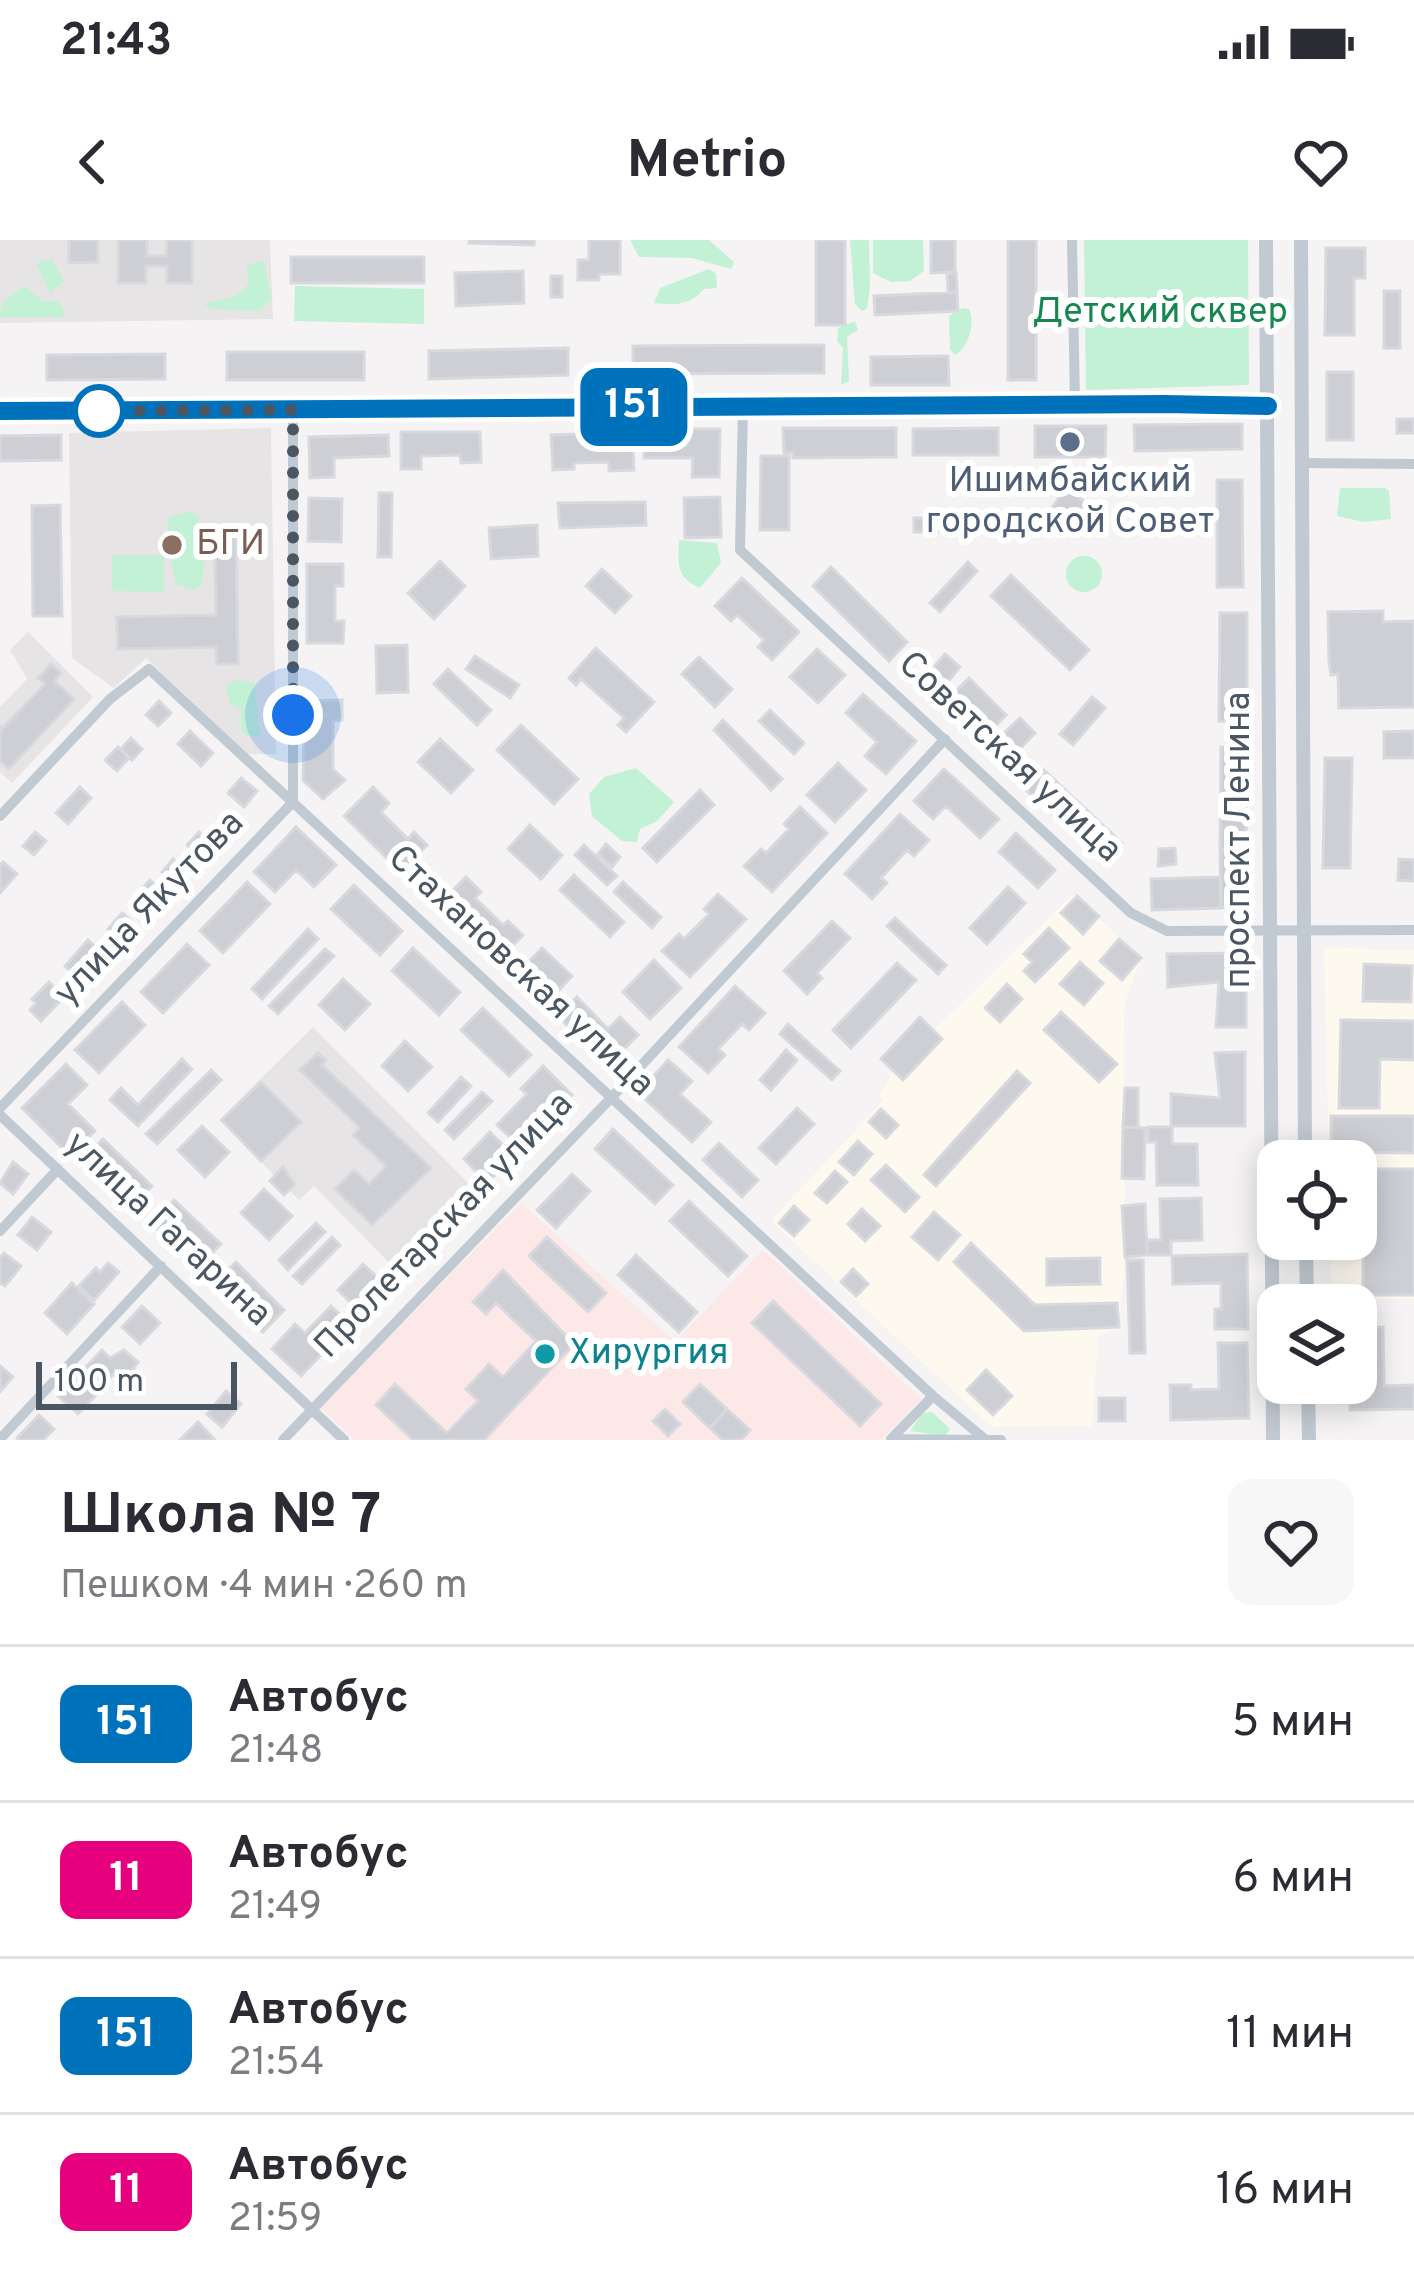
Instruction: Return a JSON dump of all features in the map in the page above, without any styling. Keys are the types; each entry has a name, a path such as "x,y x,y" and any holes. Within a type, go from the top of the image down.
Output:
{"street":[{"path":"1072,240 1075,405"},
{"name":"проспект Ленина","path":"1265,240 1273,1440"},
{"name":"проспект Ленина","path":"1300,240 1305,1140"},
{"name":"Советская улица","path":"743,406 740,550 1131,913 1167,931 1414,930"},
{"path":"0,411 1268,406"},
{"path":"293,410 293,802"},
{"path":"1303,463 1414,464"},
{"name":"Стахановская улица","path":"0,816 110,699 149,669 986,1440"},
{"name":"Пролетарская улица","path":"283,1440 611,1098 945,739"},
{"name":"улица Якутова","path":"0,1112 293,802"},
{"name":"улица Гагарина","path":"0,1112 344,1440"},
{"path":"0,1231 58,1169"},
{"path":"0,1439 161,1266"},
{"path":"890,1439 933,1396"},
{"path":"1308,1404 1309,1440"},
{"path":"890,1439 1001,1440"}],"shaded area":[{"path":"0,240 270,240 273,319 0,323"},
{"name":"БГИ","path":"271,428 276,754 247,754 146,658 114,688 72,658 69,433"},
{"path":"28,632 93,697 12,783 0,772 0,707 27,679 10,650"},
{"path":"1073,894 1141,958 1124,1006 1125,1257 1119,1327 1098,1337 1092,1426 992,1427 771,1221 883,1100 879,1096 893,1071 881,1059 920,1017 934,1030"},
{"path":"1324,947 1414,951 1414,1299 1377,1299 1377,1284 1332,1284 1331,1260 1377,1260 1377,1140 1329,1140"},
{"path":"313,1027 481,1196 401,1275 314,1186 299,1200 219,1120"},
{"path":"521,1203 675,1342 763,1250 921,1399 881,1440 355,1440 320,1407"}],"green space":[{"path":"630,240 709,240 734,262 731,269 692,258 639,257"},
{"path":"850,240 869,240 870,287 867,308 862,311 855,304"},
{"path":"873,240 923,240 924,271 910,281 891,282 873,273"},
{"name":"Детский сквер","path":"1084,240 1248,240 1249,385 1086,390"},
{"path":"52,259 64,281 50,293 36,263"},
{"path":"264,262 272,300 258,311 212,309 203,304 239,293 249,283 246,268"},
{"path":"709,269 716,274 717,288 704,289 681,303 654,303 660,288"},
{"path":"26,286 43,302 58,301 66,313 63,317 0,317 4,302"},
{"path":"295,286 424,289 424,324 294,321"},
{"path":"962,308 971,315 970,335 955,355 950,349 949,316"},
{"path":"855,321 858,330 847,337 849,381 841,385 843,348 837,341 838,328"},
{"path":"1340,488 1385,488 1391,519 1364,522 1337,516"},
{"path":"193,511 198,516 205,559 201,586 193,590 176,584 167,543 169,517"},
{"path":"679,540 717,543 721,563 700,588 680,569"},
{"path":"112,555 164,555 164,592 112,591"},
{"path":"1084,556 1097,561 1102,574 1097,587 1084,592 1071,587 1066,574 1071,561"},
{"path":"236,680 254,682 260,736 246,736 241,729 242,710 230,704 226,686"},
{"path":"636,768 674,802 657,821 640,829 637,842 622,841 592,816 589,794 604,777"},
{"path":"932,1412 950,1429 945,1436 910,1431 923,1413"}],"building":[{"path":"69,240 98,240 98,262 69,263"},
{"path":"118,240 147,240 147,256 166,256 167,240 192,240 192,283 167,283 167,266 146,266 146,283 118,283"},
{"path":"534,240 534,245 469,243"},
{"path":"589,240 620,240 620,274 578,280 578,260 589,260"},
{"path":"816,240 845,240 845,325 816,325"},
{"path":"931,240 955,240 955,272 931,273"},
{"path":"1008,240 1036,240 1036,380 1008,380"},
{"path":"1326,248 1365,248 1365,278 1354,278 1354,335 1325,335"},
{"path":"291,257 424,257 424,283 291,283"},
{"path":"523,271 524,303 456,306 455,273"},
{"path":"956,273 957,292 948,292 947,274"},
{"path":"551,276 562,276 562,297 551,297"},
{"path":"1384,291 1400,291 1400,348 1384,348"},
{"path":"957,292 958,311 875,315 874,296"},
{"path":"824,345 824,373 633,374 633,346"},
{"path":"568,348 568,375 429,379 429,351"},
{"path":"227,352 364,352 364,380 227,380"},
{"path":"165,354 165,379 47,380 47,355"},
{"path":"948,356 949,385 871,385 871,357"},
{"path":"1327,372 1353,372 1353,440 1327,440"},
{"path":"1397,419 1414,419 1414,433 1397,433"},
{"path":"1242,424 1242,449 1135,451 1134,425"},
{"name":"Ишимбайский городской Совет","path":"1035,426 1106,426 1105,457 1035,457"},
{"path":"783,428 896,428 896,457 793,458 793,453 784,453"},
{"path":"998,428 998,455 913,455 913,429"},
{"path":"644,429 720,429 719,477 692,477 693,458 644,458"},
{"path":"401,432 480,432 481,462 461,463 460,455 421,456 421,469 401,469"},
{"path":"632,432 634,470 609,471 609,462 574,463 574,469 553,470 551,435"},
{"path":"61,435 61,460 0,461 0,436"},
{"path":"388,435 389,456 334,458 334,477 310,478 309,437"},
{"path":"761,456 789,456 789,530 760,530"},
{"path":"1217,480 1242,480 1243,587 1217,587"},
{"path":"1066,488 1096,510 1081,531 1051,509"},
{"path":"379,493 392,493 391,557 378,557"},
{"path":"720,497 721,537 685,538 684,498"},
{"path":"309,498 342,499 341,542 308,541"},
{"path":"645,502 646,525 560,528 558,503"},
{"path":"60,505 62,616 33,616 32,506"},
{"path":"1019,517 1019,531 914,532 914,518"},
{"path":"537,525 538,556 491,559 489,528"},
{"path":"210,533 236,533 238,664 217,664 216,647 118,649 117,617 216,615"},
{"path":"440,561 465,586 434,619 408,593"},
{"path":"968,562 977,571 940,612 930,603"},
{"path":"307,564 343,564 343,586 335,586 335,621 344,621 343,643 307,643"},
{"path":"831,567 907,642 889,661 813,586"},
{"path":"602,569 631,596 615,613 586,586"},
{"path":"1011,575 1089,650 1070,670 991,596"},
{"path":"742,578 799,632 772,660 758,647 764,640 737,615 731,621 715,606"},
{"path":"1383,611 1383,622 1414,621 1414,707 1339,708 1338,674 1331,675 1329,661 1328,612"},
{"path":"1220,613 1247,613 1247,722 1219,721"},
{"path":"407,645 408,692 377,693 376,646"},
{"path":"596,648 654,702 626,732 618,725 624,718 581,679 576,685 569,678"},
{"path":"817,649 845,675 818,703 790,677"},
{"path":"945,654 960,667 948,682 932,669"},
{"path":"475,656 519,685 510,698 466,669"},
{"path":"699,657 732,689 715,707 682,674"},
{"path":"51,664 61,673 54,681 74,699 9,769 0,761 0,726 2,729 45,684 38,678"},
{"path":"448,669 491,710 477,725 434,684"},
{"path":"969,678 1006,715 986,736 948,699"},
{"path":"863,694 916,741 886,774 865,756 877,742 846,713"},
{"path":"1092,697 1105,708 1073,745 1060,734"},
{"path":"342,700 342,720 333,721 333,769 345,780 323,799 303,780 305,701"},
{"path":"159,701 171,713 158,726 146,715"},
{"path":"770,710 804,743 794,754 759,721"},
{"path":"1020,718 1035,733 1014,755 998,739"},
{"path":"723,720 782,779 771,790 714,730"},
{"path":"521,725 578,779 554,804 497,750"},
{"path":"190,731 213,753 201,766 178,744"},
{"path":"1414,731 1414,758 1384,758 1384,732"},
{"path":"131,738 142,749 132,760 121,749"},
{"path":"440,739 473,770 451,793 418,762"},
{"path":"988,741 1005,755 1000,761 983,747"},
{"path":"118,747 129,758 117,771 105,760"},
{"path":"1221,747 1247,747 1246,850 1220,850"},
{"path":"1325,758 1352,758 1350,868 1323,868"},
{"path":"838,763 866,790 835,822 807,795"},
{"path":"944,769 999,819 980,838 946,806 933,819 914,801"},
{"path":"1044,770 1122,843 1104,863 1026,790"},
{"path":"241,778 257,791 244,807 228,793"},
{"path":"80,787 91,798 68,824 56,813"},
{"path":"373,787 389,803 381,812 408,839 414,832 427,845 401,872 344,816"},
{"path":"700,790 714,805 657,862 643,848"},
{"path":"800,807 827,833 772,892 744,866 761,849 766,853 789,829 784,824"},
{"path":"900,814 929,840 914,856 907,850 881,878 887,883 872,899 845,874"},
{"path":"530,825 562,855 541,879 508,849"},
{"path":"296,827 336,865 314,887 296,870 275,892 254,872"},
{"path":"35,832 46,841 34,855 23,846"},
{"path":"199,832 211,842 200,856 187,845"},
{"path":"1016,833 1055,870 1038,888 999,852"},
{"path":"606,844 620,857 612,867 598,854"},
{"path":"584,845 617,876 607,885 575,855"},
{"path":"1175,848 1176,864 1158,866 1159,849"},
{"path":"1220,850 1246,850 1246,888 1236,904 1221,908"},
{"path":"173,859 185,869 174,882 162,872"},
{"path":"1399,859 1414,860 1414,881 1398,880"},
{"path":"3,862 17,874 0,893 0,865"},
{"path":"574,875 624,922 610,937 560,890"},
{"path":"466,877 481,892 475,898 503,925 508,921 523,935 497,962 438,906"},
{"path":"1220,877 1221,908 1152,910 1151,879"},
{"path":"150,880 163,892 151,905 138,893"},
{"path":"247,882 270,904 223,953 200,931"},
{"path":"623,882 661,917 652,928 614,892"},
{"path":"354,885 402,931 380,955 331,909"},
{"path":"1008,887 1025,903 987,944 970,928"},
{"path":"718,894 746,919 690,977 662,951 679,934 684,939 709,914 704,909"},
{"path":"1077,896 1099,916 1083,934 1061,913"},
{"path":"122,913 133,922 119,938 108,929"},
{"path":"895,918 946,965 938,974 887,926"},
{"path":"832,921 850,938 817,973 822,978 807,994 784,971"},
{"path":"1049,928 1069,948 1035,982 1024,971 1032,962 1024,954"},
{"path":"308,929 318,939 262,999 252,989"},
{"path":"1119,939 1141,958 1122,980 1100,961"},
{"path":"88,940 101,952 78,977 65,966"},
{"path":"187,944 209,965 163,1013 141,992"},
{"path":"413,948 460,992 439,1015 392,971"},
{"path":"542,948 572,976 545,1005 515,976"},
{"path":"325,949 334,956 278,1014 269,1006"},
{"path":"1246,953 1246,1027 1216,1027 1219,982 1168,987 1167,954"},
{"path":"654,960 681,988 650,1019 623,992"},
{"path":"1080,962 1103,983 1084,1005 1060,984"},
{"path":"897,963 916,980 851,1048 833,1030"},
{"path":"1364,964 1412,966 1411,1002 1363,1001"},
{"path":"343,979 370,1004 345,1030 319,1005"},
{"path":"49,982 64,997 41,1021 30,1010 36,1003 32,999"},
{"path":"1007,984 1022,999 1000,1022 985,1008"},
{"path":"735,986 765,1013 749,1030 742,1024 718,1049 725,1055 708,1073 679,1047"},
{"path":"577,997 608,1029 620,1017 638,1035 607,1066 558,1016"},
{"path":"122,1002 145,1025 99,1073 75,1050"},
{"path":"483,1008 531,1055 509,1076 461,1030"},
{"path":"1061,1012 1117,1064 1099,1082 1044,1030"},
{"path":"920,1017 942,1039 903,1080 881,1059"},
{"path":"1341,1020 1414,1021 1414,1060 1380,1059 1379,1108 1339,1108"},
{"path":"788,1024 840,1071 832,1080 780,1034"},
{"path":"405,1041 432,1067 408,1091 382,1066"},
{"path":"786,1050 797,1060 771,1090 760,1080"},
{"path":"1245,1052 1245,1126 1171,1126 1171,1094 1220,1098 1215,1053"},
{"path":"318,1053 326,1060 322,1065 431,1168 372,1225 335,1189 354,1170 369,1184 386,1166 353,1135 360,1128 300,1070"},
{"path":"182,1059 192,1069 138,1126 110,1100 121,1088 138,1105"},
{"path":"668,1060 692,1081 680,1094 711,1122 692,1142 638,1093"},
{"path":"66,1064 87,1085 68,1104 95,1131 70,1156 22,1108"},
{"path":"543,1066 572,1095 521,1148 497,1125 527,1094 521,1089"},
{"path":"211,1070 221,1080 157,1144 146,1134"},
{"path":"1017,1071 1030,1083 936,1186 924,1175"},
{"path":"461,1077 471,1086 438,1122 428,1113"},
{"path":"261,1082 301,1122 261,1161 222,1120"},
{"path":"1125,1088 1138,1088 1138,1128 1123,1127"},
{"path":"482,1092 492,1101 454,1139 445,1130"},
{"path":"797,1108 814,1124 776,1164 759,1148"},
{"path":"881,1109 898,1125 886,1138 869,1122"},
{"path":"1331,1116 1414,1116 1414,1153 1377,1153 1377,1140 1331,1140"},
{"path":"202,1126 229,1152 205,1177 178,1150"},
{"path":"1123,1127 1145,1128 1144,1179 1122,1178"},
{"path":"1148,1127 1172,1127 1172,1144 1197,1144 1198,1185 1157,1185 1156,1142 1148,1142"},
{"path":"613,1129 673,1185 655,1204 595,1149"},
{"path":"490,1132 514,1156 487,1183 464,1159"},
{"path":"103,1139 152,1186 130,1209 81,1161"},
{"path":"858,1141 872,1154 854,1175 839,1162"},
{"path":"719,1143 758,1180 742,1197 703,1160"},
{"path":"13,1162 28,1174 13,1194 0,1183"},
{"path":"886,1165 919,1197 905,1212 871,1180"},
{"path":"283,1167 295,1184 284,1195 270,1181"},
{"path":"1377,1169 1414,1169 1414,1295 1377,1295 1377,1284 1363,1284 1363,1260 1377,1260"},
{"path":"835,1171 847,1182 827,1203 815,1193"},
{"path":"572,1174 590,1191 556,1228 537,1210"},
{"path":"264,1189 292,1216 269,1240 241,1213"},
{"path":"1201,1198 1202,1240 1171,1241 1171,1255 1147,1255 1147,1240 1161,1240 1160,1199"},
{"path":"174,1200 221,1244 197,1268 151,1224"},
{"path":"689,1201 747,1256 728,1276 670,1221"},
{"path":"1145,1204 1147,1255 1125,1257 1122,1206"},
{"path":"794,1206 809,1220 794,1236 779,1223"},
{"path":"862,1209 880,1226 865,1241 848,1224"},
{"path":"934,1212 960,1235 938,1260 912,1237"},
{"path":"32,1217 51,1232 37,1250 18,1235"},
{"path":"316,1223 325,1232 288,1270 279,1260"},
{"path":"332,1237 340,1245 302,1284 293,1276"},
{"path":"547,1237 606,1293 588,1312 529,1256"},
{"path":"971,1243 1035,1305 1117,1303 1119,1327 1024,1331 954,1262"},
{"path":"4,1253 21,1266 5,1286 0,1283"},
{"path":"1247,1254 1248,1329 1215,1329 1221,1283 1173,1284 1172,1256"},
{"path":"636,1255 697,1312 679,1332 618,1275"},
{"path":"1100,1258 1100,1284 1047,1285 1047,1259"},
{"path":"1127,1260 1143,1260 1145,1353 1130,1353"},
{"path":"236,1262 284,1310 263,1332 214,1284"},
{"path":"108,1263 119,1272 94,1300 79,1286"},
{"path":"363,1264 387,1286 361,1313 338,1290"},
{"path":"853,1269 868,1284 856,1296 841,1282"},
{"name":"Хирургия","path":"503,1270 574,1344 484,1440 413,1440 376,1405 395,1384 447,1433 478,1401 466,1389 489,1364 503,1377 536,1341 496,1303 486,1314 473,1302"},
{"path":"72,1283 94,1304 67,1334 45,1313"},
{"path":"773,1301 881,1404 860,1426 752,1323"},
{"path":"142,1306 160,1323 140,1344 122,1327"},
{"path":"331,1306 350,1324 301,1376 272,1349 295,1324 305,1333"},
{"path":"1377,1327 1383,1327 1384,1386 1414,1385 1414,1409 1350,1410 1350,1404 1377,1404"},
{"path":"1218,1343 1247,1343 1249,1418 1171,1420 1170,1385 1219,1389"},
{"path":"102,1350 110,1358 124,1350 138,1362 133,1368 139,1373 127,1386 113,1374 104,1384 86,1367"},
{"path":"0,1366 13,1377 0,1392"},
{"path":"986,1370 1012,1396 993,1415 967,1390"},
{"path":"76,1377 96,1395 78,1414 58,1396"},
{"path":"700,1384 727,1409 710,1428 683,1402"},
{"path":"226,1391 241,1404 222,1427 207,1414"},
{"path":"1099,1398 1125,1398 1125,1421 1099,1421"},
{"path":"665,1409 680,1424 668,1436 653,1421"},
{"path":"727,1409 750,1430 741,1440 723,1440 710,1428"},
{"path":"39,1415 54,1429 43,1440 19,1440 17,1438"},
{"path":"198,1422 215,1440 180,1440"}],"bus line":[{"name":"151","path":"0,411 1268,406"}],"place":[{"name":"Ишимбайский городской Совет","path":"1070,442"},
{"name":"БГИ","path":"172,545"},
{"name":"Хирургия","path":"545,1354"}],"route":[{"path":"99,411 87,411 293,410 293,715"}]}
